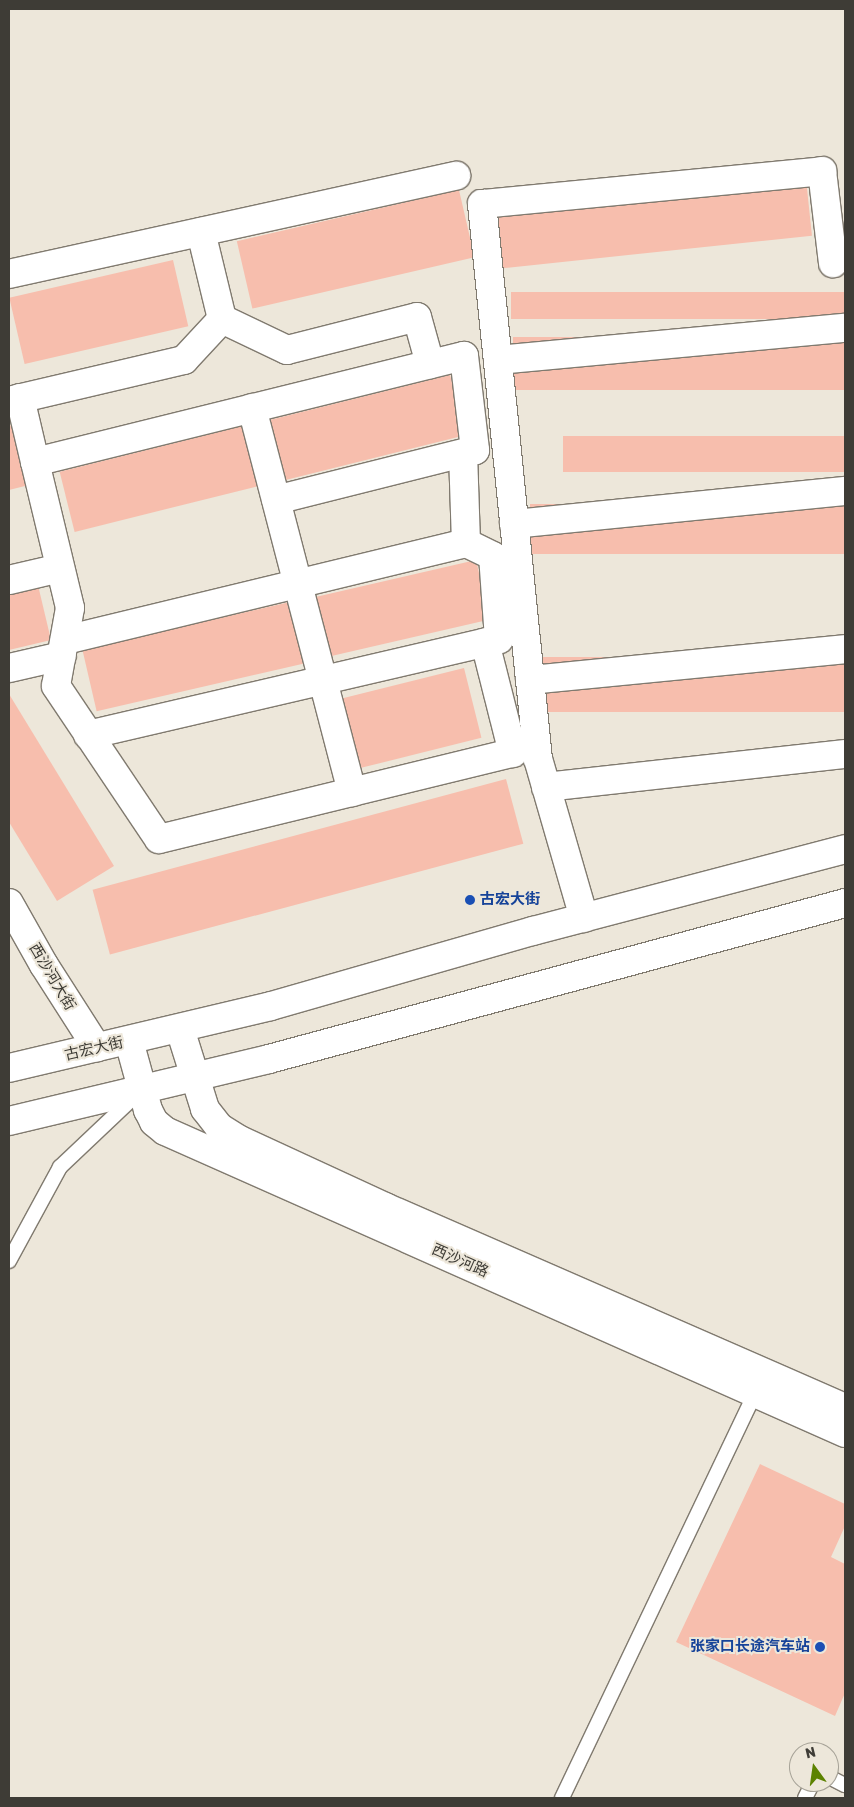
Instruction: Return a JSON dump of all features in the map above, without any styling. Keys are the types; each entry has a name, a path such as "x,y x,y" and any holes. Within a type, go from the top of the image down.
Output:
{"street":[{"path":"584,918 538,759 482,204 822,170 834,263"},
{"path":"9,274 456,176"},
{"path":"202,232 222,319"},
{"path":"222,319 286,350 417,317 430,364"},
{"path":"222,319 184,360 15,400 35,462 70,608 56,686 159,839 512,753 485,642"},
{"path":"498,360 845,328"},
{"path":"35,462 464,356 475,450 276,500"},
{"path":"252,408 352,792"},
{"path":"463,454 466,543"},
{"path":"514,524 845,492"},
{"path":"9,668 63,648 298,585 466,543 493,556 499,639 88,734"},
{"path":"9,580 60,568"},
{"path":"530,680 845,648"},
{"path":"546,787 845,754"},
{"name":"古宏大街","path":"9,1068 180,1029 584,918 845,849"},
{"path":"9,1121 194,1078 845,903"},
{"name":"西沙河大街","path":"12,914 98,1048"},
{"name":"西沙河路","path":"180,1029 205,1109 219,1127 240,1140 760,1383 845,1433"},
{"name":"西沙河路","path":"128,1041 141,1090 154,1122 193,1146 760,1383 845,1408"}],"lane":[{"path":"9,1260 60,1167 141,1090"},
{"path":"562,1798 760,1383"}],"building":[{"path":"806,179 812,236 495,269 489,212"},
{"path":"459,190 475,257 252,309 237,241"},
{"path":"173,260 188,326 25,364 9,298"},
{"path":"511,292 845,292 845,319 511,319"},
{"path":"513,337 845,337 845,390 513,390"},
{"path":"450,375 465,435 282,481 267,421"},
{"path":"14,425 29,485 9,490 9,426"},
{"path":"243,426 258,486 75,532 60,472"},
{"path":"563,436 845,436 845,472 563,472"},
{"path":"530,504 845,504 845,554 530,554"},
{"path":"476,560 490,619 326,657 312,598"},
{"path":"37,581 51,640 9,650 9,587"},
{"path":"290,602 304,663 97,711 82,650"},
{"path":"539,657 845,657 845,712 539,712"},
{"path":"464,668 481,738 358,769 341,699"},
{"path":"9,694 114,866 57,901 9,822"},
{"path":"506,779 523,844 110,954 93,890"},
{"path":"760,1464 845,1504 845,1526 831,1557 845,1564 845,1693 835,1716 676,1642"}],"place":[{"name":"古宏大街","path":"470,900"},
{"name":"张家口长途汽车站","path":"820,1647"}]}
